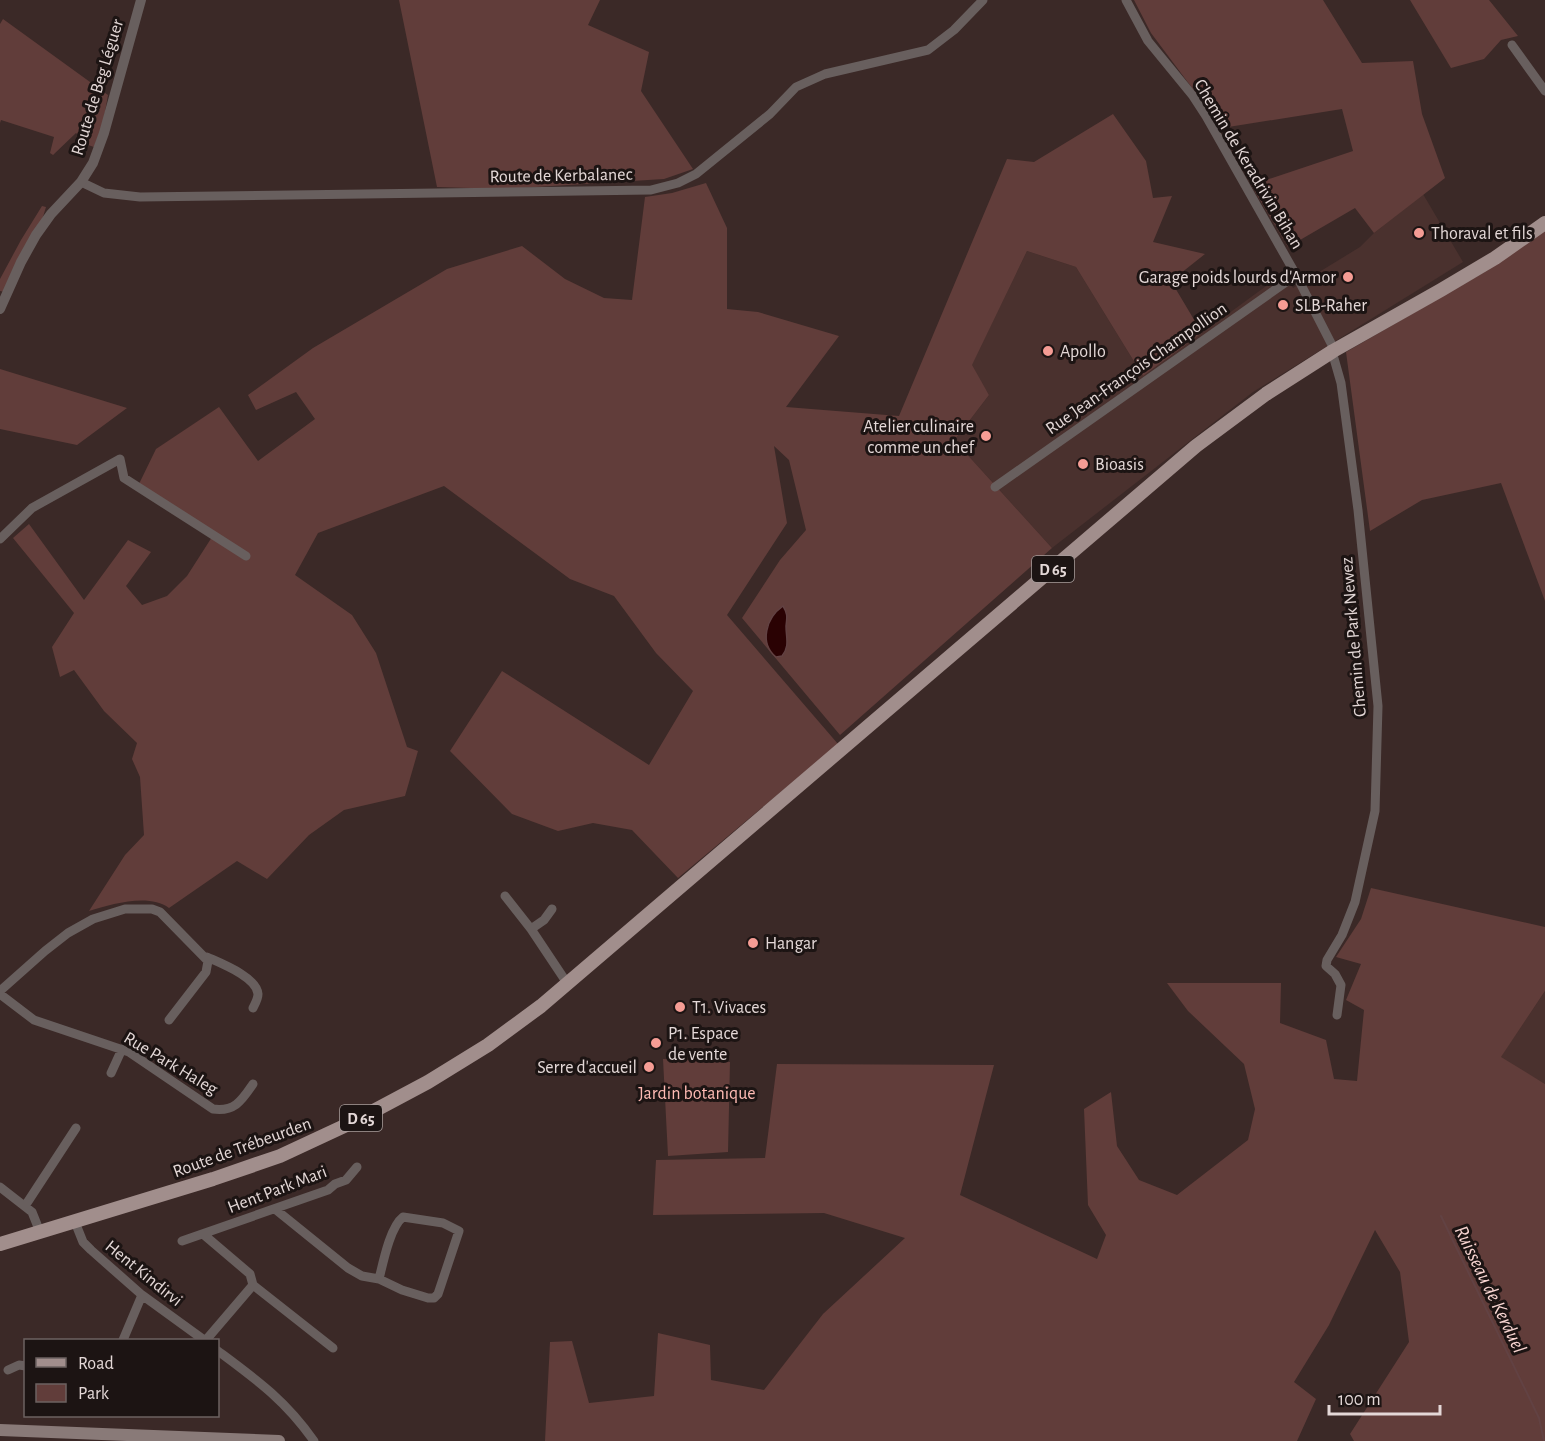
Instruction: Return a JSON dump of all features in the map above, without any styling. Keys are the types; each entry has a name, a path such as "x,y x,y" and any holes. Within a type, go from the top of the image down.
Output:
{"main road":[{"name":"D 65","path":"1333,351 1450,285 1545,223"},
{"name":"Route de Trébeurden","path":"0,1244 279,1156 353,1122 428,1082 488,1046 567,983 1196,446 1266,394 1333,351"},
{"path":"0,1430 279,1441"}],"street":[{"name":"Route de Beg Léguer","path":"2,302 40,228 81,182 93,163 141,0"},
{"name":"Route de Kerbalanec","path":"81,182 104,193 140,197 430,194 665,188 696,174 770,114 796,87 825,74 928,50 954,30 983,0"},
{"name":"Chemin de Keradrivin Bihan","path":"1126,0 1148,41 1197,102 1296,275 1333,351"},
{"path":"1512,45 1545,91"},
{"name":"Rue Jean-François Champollion","path":"995,487 1296,275"},
{"name":"Chemin de Park Newez","path":"1333,351 1341,383 1358,510 1378,706 1375,811 1355,902 1326,966 1335,974 1341,986 1337,1016"},
{"path":"0,539 32,508 120,459 124,478 246,556"},
{"path":"505,896 531,929 567,983"},
{"path":"0,993 45,951 68,933 93,919 125,909 152,909 159,912 207,957 236,971 252,983 258,996 253,1008"},
{"path":"531,929 544,920 552,909"},
{"path":"169,1020 206,972 209,964 207,957"},
{"name":"Rue Park Haleg","path":"0,993 34,1020 122,1049 213,1109 226,1109 236,1105 253,1084"},
{"path":"111,1073 122,1049"},
{"path":"25,1206 76,1128"},
{"name":"Hent Park Mari","path":"182,1241 328,1190 335,1184 346,1180 357,1167"},
{"path":"0,1187 32,1212 40,1232"},
{"path":"275,1209 348,1268 362,1276 379,1279 402,1290 429,1298 435,1298 438,1294 459,1231 443,1223 403,1217 399,1219 379,1279"},
{"name":"Hent Kindirvi","path":"75,1222 83,1242 142,1295 202,1339"},
{"path":"203,1234 253,1279 253,1285 207,1339"},
{"path":"253,1285 333,1348"},
{"path":"124,1339 142,1295"},
{"path":"219,1352 271,1391 289,1408 314,1441"},
{"path":"8,1370 19,1365 24,1366"}],"shaded area":[{"path":"1423,194 1463,262 1253,392 1052,548 964,451 950,446 989,395 971,366 1027,251 1076,267 1143,376 1284,273 1293,288 1360,247"},
{"path":"783,606 787,616 787,645 782,656 776,657 766,638 772,617"},
{"path":"1545,991 1545,1084 1500,1058"}],"green space":[{"path":"399,0 600,0 588,25 649,52 641,91 693,169 664,179 503,189 437,187"},
{"path":"1134,0 1323,0 1362,63 1413,61 1422,114 1445,178 1374,233 1355,208 1288,247 1251,185 1353,151 1342,109 1222,128 1151,33"},
{"path":"1410,0 1489,0 1518,36 1501,40 1484,59 1451,68"},
{"path":"3,19 108,95 103,123 94,147 88,145 76,133 53,155 50,153 54,137 1,120 0,123 0,24"},
{"path":"1113,114 1146,161 1153,198 1172,196 1153,242 1205,254 1171,281 1202,333 1143,376 1076,267 1027,251 972,365 989,395 950,446 964,451 1052,548 840,735 742,618 780,560 806,530 789,460 774,446 787,523 727,615 838,744 678,878 632,830 593,823 558,831 512,814 450,751 502,671 649,765 693,691 656,653 614,596 570,579 444,486 318,533 295,575 352,615 376,653 407,747 418,751 405,796 344,810 309,835 267,879 237,861 169,908 151,901 130,901 89,911 125,855 144,835 140,777 132,759 137,743 104,711 74,670 60,677 52,647 74,613 13,538 29,524 84,600 128,540 151,552 126,586 142,605 167,596 187,576 212,537 137,488 156,449 219,407 258,461 315,419 296,392 256,410 248,395 313,348 447,269 522,246 565,279 604,298 632,300 645,197 672,193 706,183 727,228 727,309 758,312 839,336 786,407 899,416 1007,159 1034,162"},
{"path":"42,206 46,207 42,220 5,292 0,291 0,279"},
{"path":"1545,229 1545,601 1501,483 1422,500 1370,531 1346,352 1488,270"},
{"path":"0,369 127,408 77,445 0,429"},
{"path":"1371,888 1545,927 1545,991 1501,1057 1545,1084 1545,1441 1354,1441 1350,1434 1409,1342 1400,1272 1375,1230 1329,1325 1294,1382 1316,1399 1297,1441 545,1441 550,1342 572,1341 589,1403 654,1396 658,1333 710,1345 711,1380 764,1390 823,1314 905,1238 824,1213 653,1215 656,1160 765,1158 777,1064 994,1065 960,1195 1097,1259 1106,1235 1088,1205 1084,1109 1111,1092 1117,1146 1139,1180 1177,1195 1248,1140 1255,1109 1244,1064 1188,1011 1167,983 1281,983 1280,1023 1326,1040 1334,1079 1357,1081 1364,1010 1346,1000 1361,964 1336,957 1361,919"},
{"name":"Jardin botanique","path":"663,1059 730,1062 728,1152 668,1156"}],"waterway":[{"name":"Ruisseau de Kerduel","path":"1441,1216 1539,1418 1544,1441"}],"place":[{"name":"Thoraval et fils","path":"1419,233"},
{"name":"Garage poids lourds d'Armor","path":"1348,277"},
{"name":"SLB-Raher","path":"1283,305"},
{"name":"Apollo","path":"1048,351"},
{"name":"Atelier culinaire comme un chef","path":"986,436"},
{"name":"Bioasis","path":"1083,464"},
{"name":"Hangar","path":"753,943"},
{"name":"T1. Vivaces","path":"680,1007"},
{"name":"P1. Espace de vente","path":"656,1043"},
{"name":"Serre d'accueil","path":"649,1067"}]}
